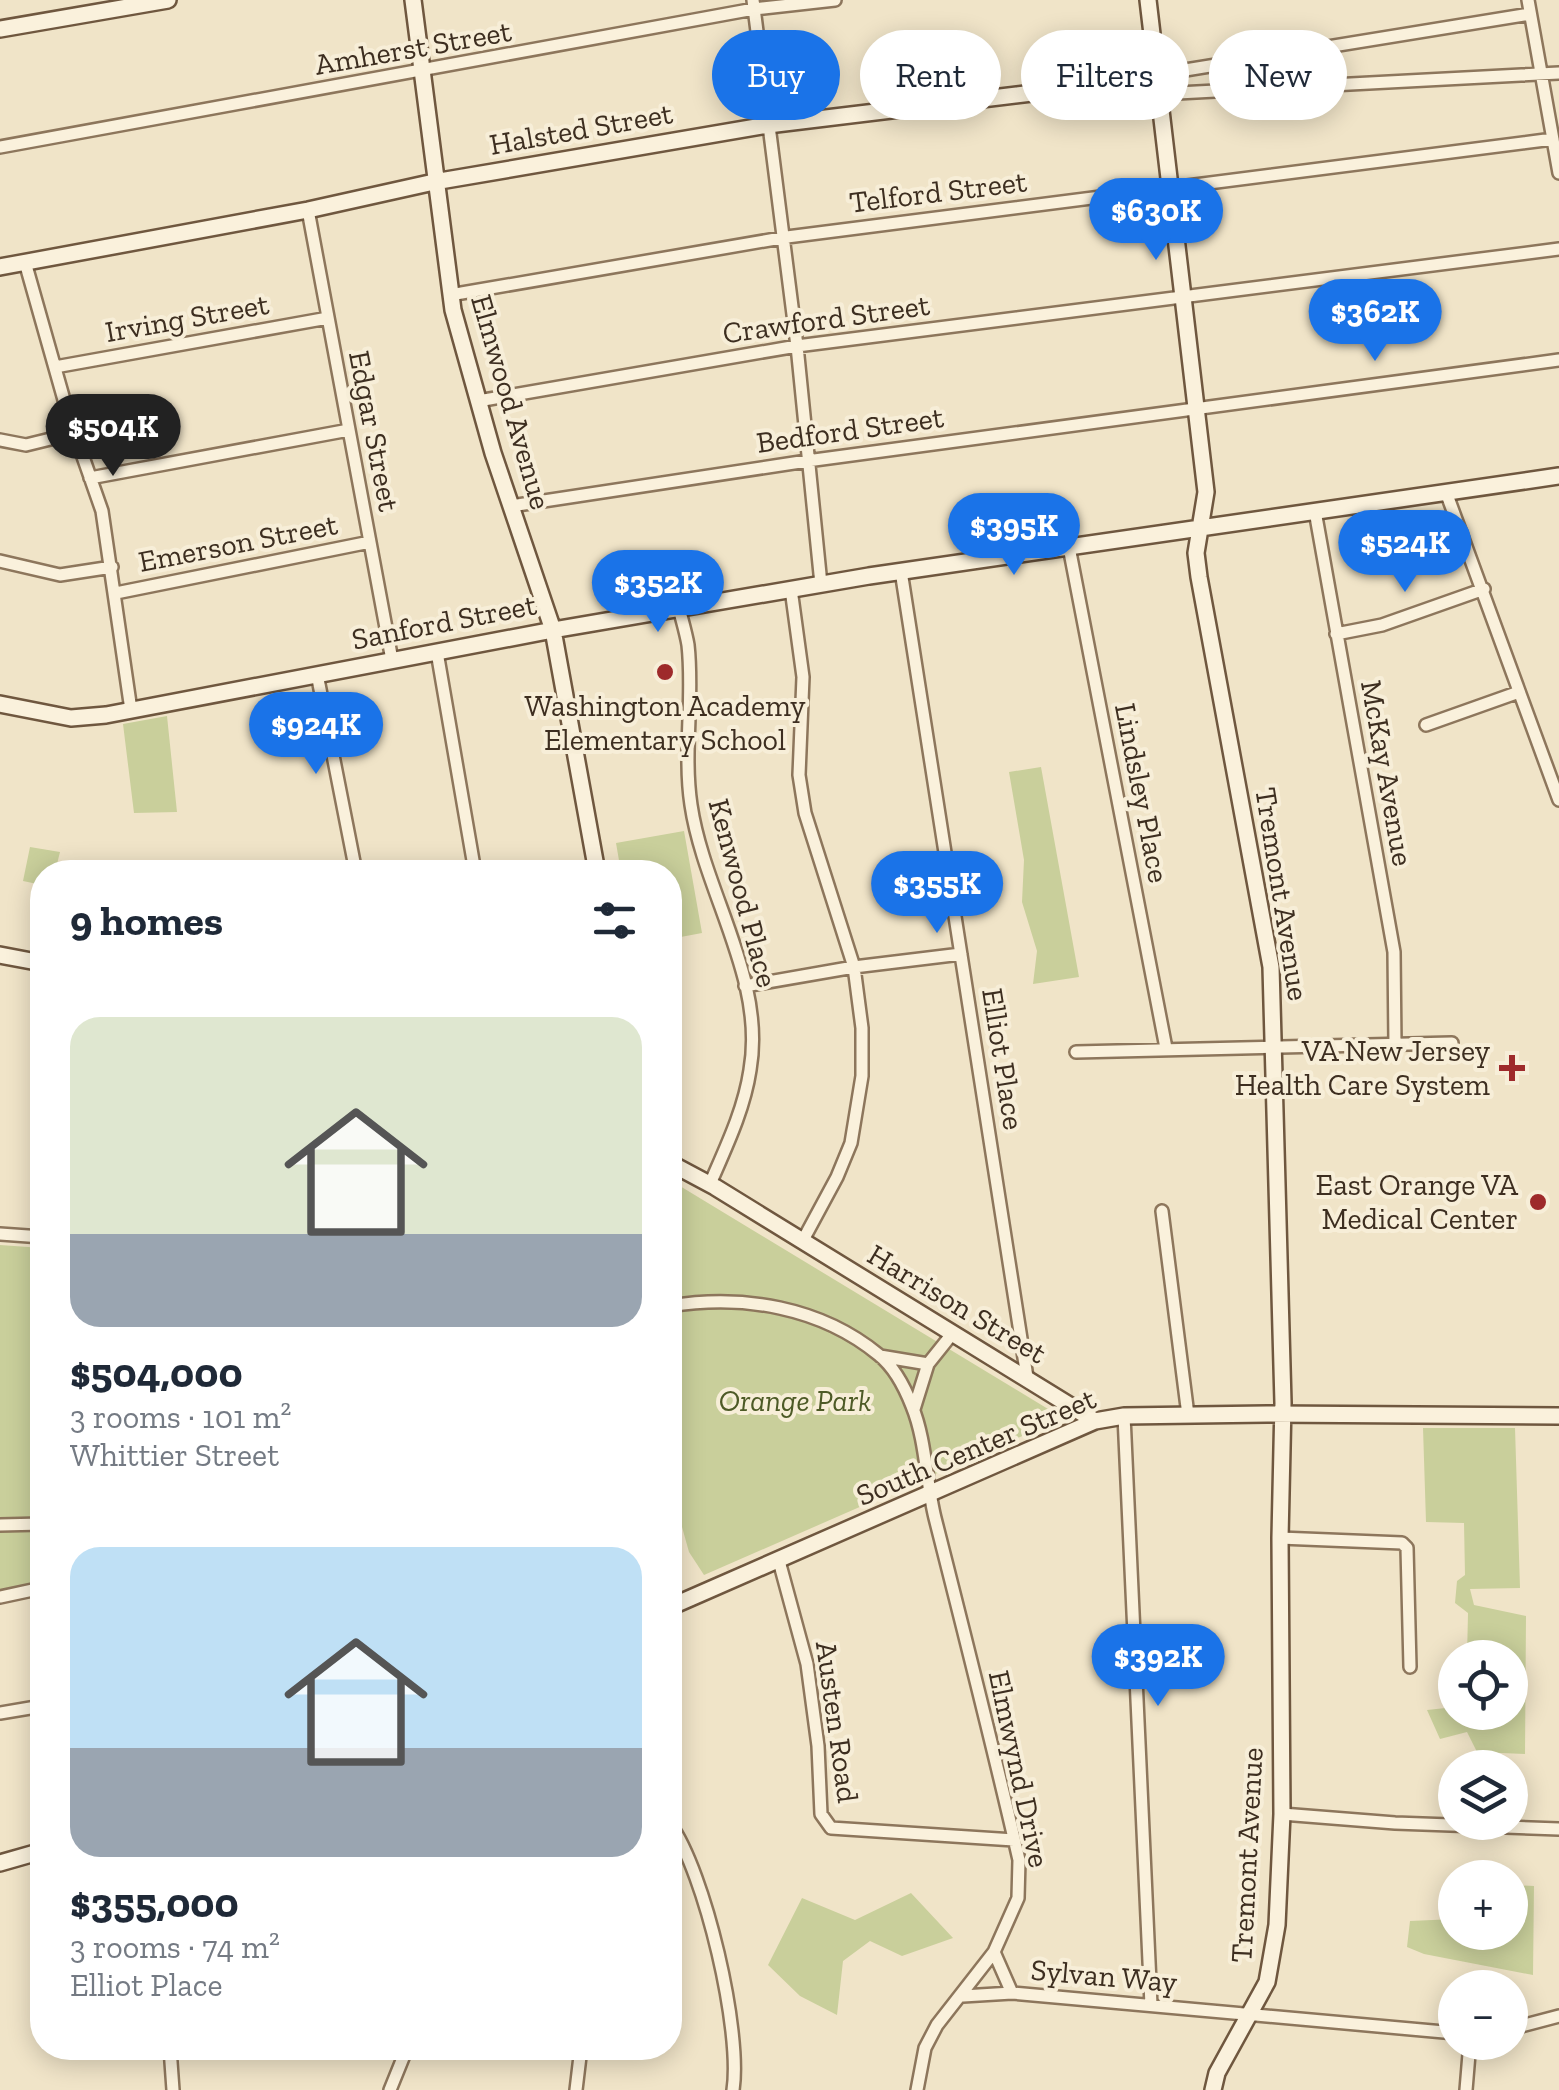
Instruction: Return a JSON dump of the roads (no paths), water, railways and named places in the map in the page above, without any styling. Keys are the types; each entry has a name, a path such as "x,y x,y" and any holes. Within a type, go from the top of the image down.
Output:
{"street":[{"path":"0,29 168,0"},
{"name":"Elmwood Avenue","path":"413,0 450,295 478,401 553,630 595,860"},
{"name":"Amherst Street","path":"0,147 422,72 754,5 835,0"},
{"name":"Tremont Avenue","path":"1148,0 1151,30"},
{"path":"1528,0 1559,173"},
{"path":"754,5 822,584"},
{"name":"Halsted Street","path":"1189,69 1530,14"},
{"path":"1189,85 1559,73"},
{"name":"Halsted Street","path":"0,267 308,210 434,182 768,124 1021,99"},
{"name":"Tremont Avenue","path":"1162,120 1206,492 1196,553 1271,968 1275,1045 1282,1415 1282,1814 1273,1956 1267,1982 1252,2016 1217,2073 1213,2090"},
{"name":"Telford Street","path":"450,295 783,237 1552,140"},
{"name":"Edgar Street","path":"308,210 392,660"},
{"name":"Crawford Street","path":"478,401 796,346 1559,248"},
{"path":"26,262 75,433 102,511 131,710"},
{"name":"Irving Street","path":"55,367 328,318"},
{"name":"Bedford Street","path":"511,506 807,461 1559,360"},
{"path":"90,478 349,430"},
{"path":"0,440 26,445 75,433"},
{"name":"Sanford Street","path":"0,704 70,718 131,710 553,630 901,571 1558,478"},
{"path":"1446,492 1558,797"},
{"name":"McKay Avenue","path":"1315,511 1394,952 1395,1045"},
{"name":"Emerson Street","path":"116,593 370,542"},
{"name":"Lindsley Place","path":"1070,547 1166,1048"},
{"path":"0,562 60,575 112,567"},
{"name":"Elliot Place","path":"901,571 1027,1377"},
{"path":"791,589 803,677 799,775 806,813 854,967 862,1028 862,1076 851,1143 802,1242"},
{"path":"1336,634 1382,624 1484,589"},
{"name":"Kenwood Place","path":"679,608 688,645 686,766 692,810 745,986 752,1023 751,1067 740,1115 710,1184"},
{"path":"437,652 472,860"},
{"path":"317,674 354,860"},
{"path":"1426,725 1519,692"},
{"path":"745,986 961,954"},
{"path":"0,955 30,961"},
{"path":"1076,1052 1452,1043"},
{"name":"Harrison Street","path":"682,1169 1094,1421"},
{"path":"1162,1211 1188,1416"},
{"path":"0,1234 30,1236"},
{"path":"682,1304 710,1300 755,1302 827,1324 880,1356 898,1378 914,1409"},
{"path":"914,1409 928,1364 952,1334"},
{"path":"880,1356 928,1364"},
{"name":"Elmwynd Drive","path":"914,1409 930,1495 1019,1860 1018,1898 994,1952 937,2026 925,2048 917,2090"},
{"path":"1124,1416 1151,2005"},
{"name":"South Center Street","path":"682,1603 1094,1421 1124,1416 1559,1416"},
{"path":"0,1526 30,1525"},
{"path":"1280,1538 1402,1542 1408,1548 1410,1667"},
{"name":"Austen Road","path":"779,1560 807,1664 818,1746 821,1814 831,1828 1014,1840"},
{"path":"0,1597 30,1591"},
{"path":"0,1713 30,1708"},
{"path":"1282,1814 1559,1829"},
{"path":"682,1844 705,1909 729,1998 733,2090"},
{"path":"0,1863 30,1855"},
{"name":"Sylvan Way","path":"994,1952 1012,1993"},
{"name":"Sylvan Way","path":"962,1996 1012,1993 1438,2032"},
{"path":"1528,2024 1559,2016"},
{"path":"171,2060 173,2090"},
{"path":"390,2090 402,2060"},
{"path":"576,2090 580,2060"},
{"path":"1466,2090 1468,2060"}],"place":[{"name":"Washington Academy Elementary School","path":"665,672"},
{"name":"VA New Jersey Health Care System","path":"1512,1068"},
{"name":"East Orange VA Medical Center","path":"1538,1202"}],"park label":[{"name":"Orange Park","path":"795,1401"}]}
